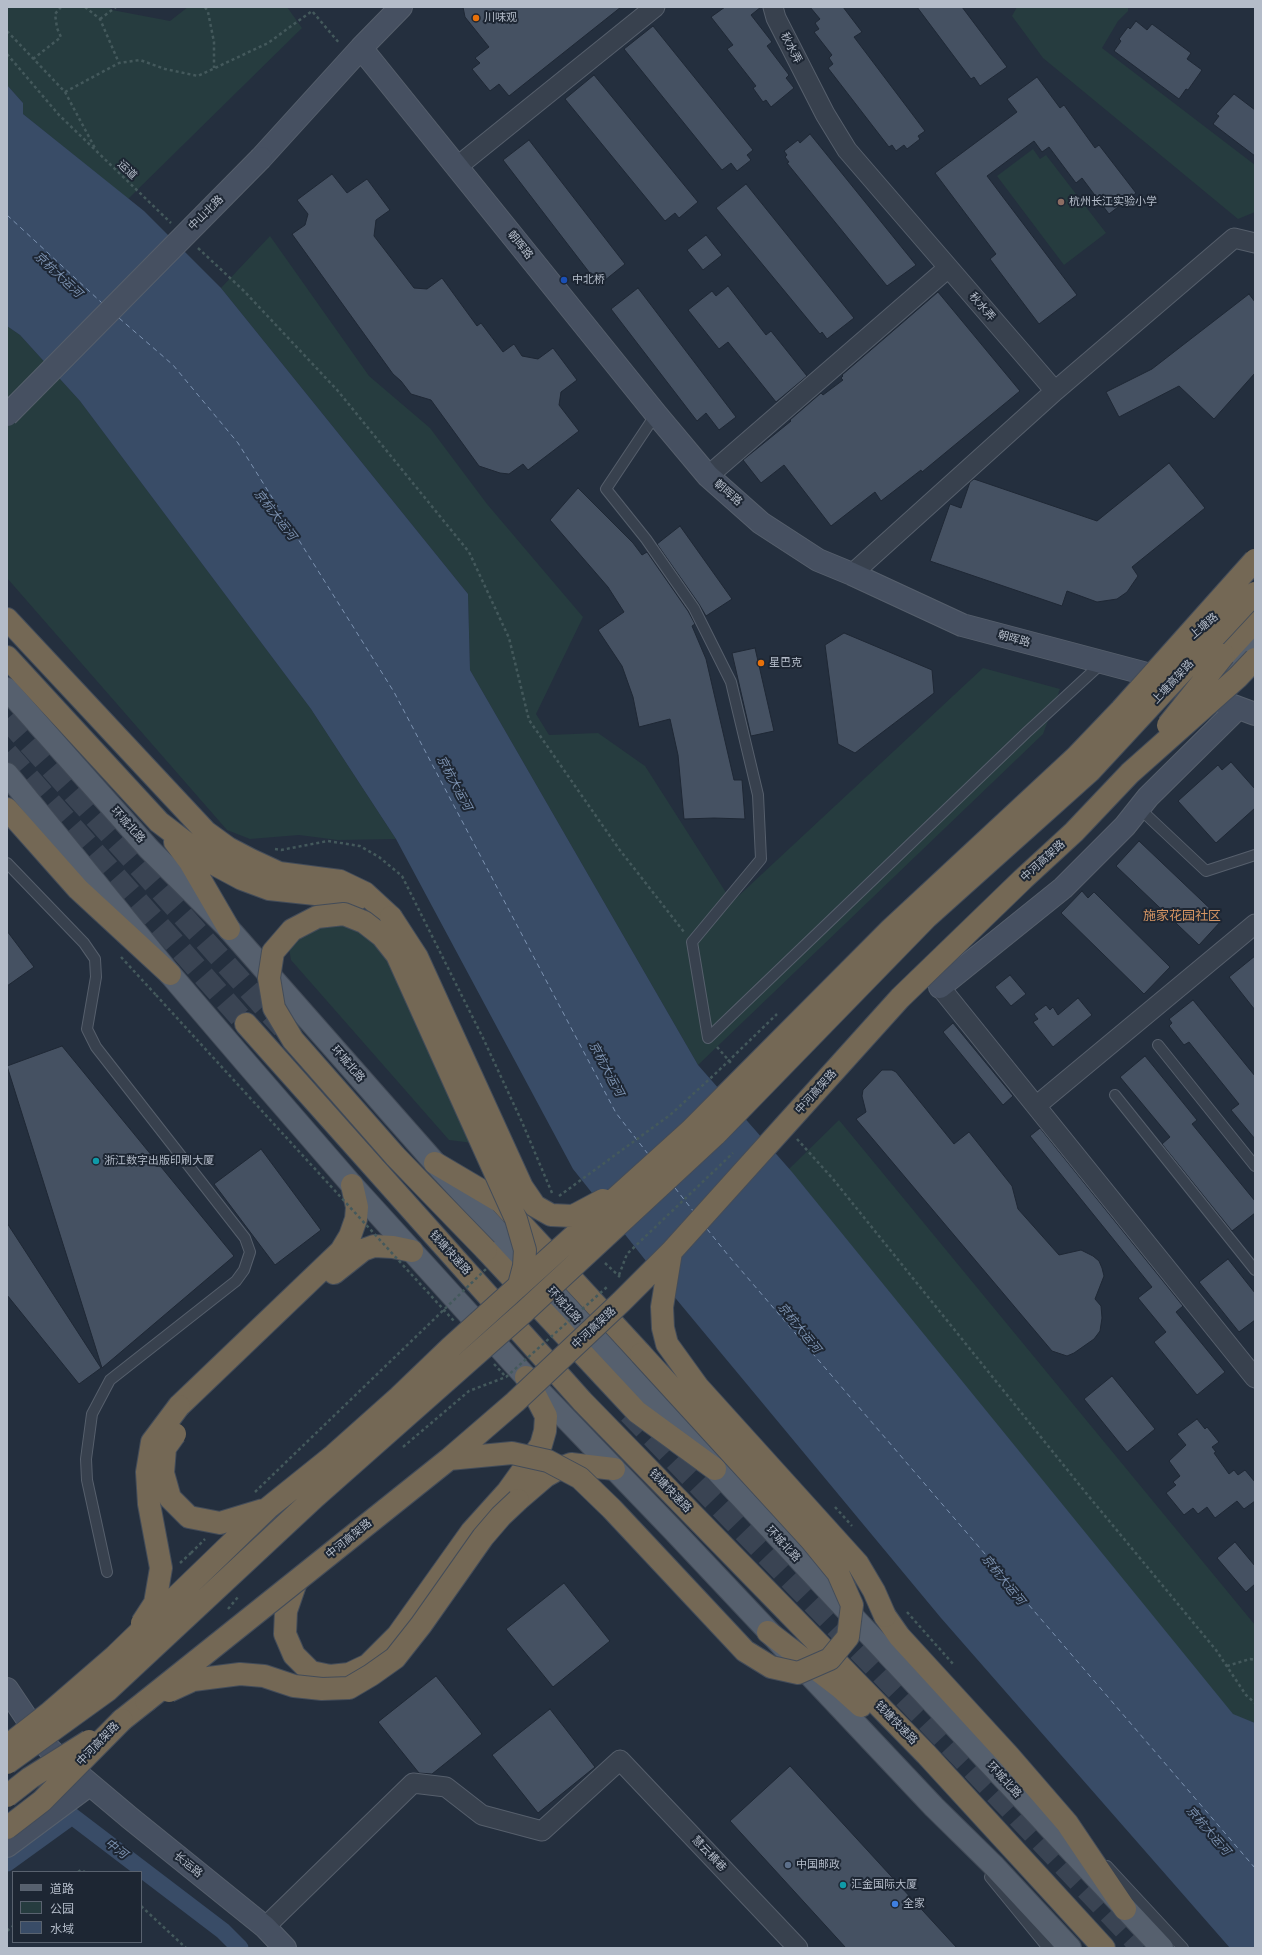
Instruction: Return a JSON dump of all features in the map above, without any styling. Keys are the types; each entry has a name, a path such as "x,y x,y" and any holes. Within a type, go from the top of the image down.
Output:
{"highway":[{"path":"412,1251 393,1247 374,1246 363,1250 323,1283 183,1411 165,1448 163,1473 170,1498 189,1517 220,1524 334,1455 400,1397 519,1285 639,1179 690,1131 891,929 1076,758 1255,560"},
{"name":"上塘高架路","path":"1090,771 1255,593"},
{"path":"7,619 206,832 245,857 279,872 340,881 364,893 391,917 417,957 522,1187 535,1206 551,1215 573,1216 639,1179"},
{"name":"上塘高架路","path":"1130,773 1224,655 1255,621"},
{"path":"7,657 159,822 190,862 229,929"},
{"path":"1130,773 1238,677 1255,659"},
{"path":"1029,801 1090,771"},
{"path":"7,1778 108,1690 304,1507 524,1312 709,1140 927,917 1090,771"},
{"name":"中河高架路","path":"7,1828 42,1801 122,1720 449,1459 515,1402 621,1302 671,1252 900,998 1074,832 1130,773"},
{"path":"7,809 78,889 170,974"},
{"path":"159,822 214,864 242,879 269,889 352,899 391,917"},
{"path":"519,1285 524,1266 525,1250 516,1219 397,955 382,936 364,922 344,914 317,917 292,930 273,952 269,978 274,1008 293,1040 487,1258 637,1412 714,1469"},
{"name":"钱塘快速路","path":"246,1024 582,1401 926,1754 1104,1948"},
{"path":"435,1163 501,1202 806,1534 838,1573 852,1605 848,1636 830,1659 798,1673 771,1668 745,1651 612,1509 580,1478 548,1461 512,1453 449,1459"},
{"path":"132,1640 155,1603 161,1568 149,1504 147,1472 152,1442 341,1251 350,1236 356,1220 357,1207 352,1185"},
{"path":"671,1252 662,1307 663,1328 667,1344 679,1363 698,1387 858,1564 874,1591 885,1616 899,1636 1004,1750 1066,1823 1125,1909"},
{"path":"146,1700 193,1680 240,1674 264,1676 294,1686 315,1688 349,1688 395,1658 421,1625 483,1537 501,1516 513,1496 525,1470 541,1446 545,1431 546,1416 516,1377"},
{"path":"296,1582 286,1611 285,1634 294,1655 311,1672 330,1676 349,1674 368,1665 398,1635 472,1531 513,1496 560,1468 571,1464 614,1469"},
{"path":"7,1746 48,1714 132,1640 179,1596 261,1500"},
{"path":"768,1632 841,1688 1014,1849"},
{"path":"7,1763 108,1690"},
{"path":"7,1796 30,1778 122,1720"}],"main road":[{"name":"上塘路","path":"1147,674 1220,613 1255,574"},
{"path":"1205,696 1255,643"},
{"name":"环城北路","path":"7,690 149,849 229,929 435,1163 714,1469 1162,1948"},
{"path":"7,774 170,974 352,1185 412,1251 516,1377 614,1469 934,1807 993,1865 1070,1948"}],"street":[{"name":"中山北路","path":"7,415 261,158 356,53 401,7"},
{"path":"458,166 655,7"},
{"name":"秋水弄","path":"773,7 776,18 825,114 847,150 1056,391"},
{"name":"朝晖路","path":"356,53 458,166 656,414 708,476 762,523 818,560 852,574 962,625 1147,674 1246,711"},
{"path":"852,574 1056,391 1234,238 1255,243"},
{"path":"708,476 948,268"},
{"path":"1246,711 1139,808 1124,826 1063,888 940,987 1255,1378"},
{"path":"1036,1106 1255,924"},
{"name":"长运路","path":"10,1698 44,1744 89,1785 265,1927 284,1948"},
{"name":"慧云横巷","path":"265,1927 413,1783 446,1787 482,1816 542,1831 620,1760 798,1948"},
{"path":"7,1846 89,1785"}],"lane":[{"path":"656,414 606,489 646,539 694,608 731,682 758,794 761,859 692,942 708,1038"},
{"path":"708,1038 1102,663"},
{"path":"1139,808 1206,871 1255,855"},
{"path":"7,863 84,943 95,959 96,977 87,1029 96,1047 245,1238 250,1252 244,1270 236,1282 110,1380 92,1414 86,1459 87,1480 107,1572"},
{"path":"1158,1045 1255,1166"},
{"path":"1115,1095 1255,1270"},
{"path":"934,1807 1048,1948"},
{"path":"1066,1823 1183,1948"}],"path":[{"path":"34,59 61,37 57,28 55,14 61,7"},
{"path":"85,7 100,19 119,63"},
{"path":"100,19 116,7"},
{"path":"204,7 208,12 214,42 214,68"},
{"path":"65,92 119,63 140,60 165,70 198,76 268,43 312,11 356,53"},
{"path":"7,32 65,92 98,153"},
{"name":"运道","path":"7,54 59,115 174,226"},
{"path":"197,248 244,291 338,391 469,552 509,638 529,720 619,849 692,942"},
{"path":"267,848 281,850 328,841 360,846 379,857 402,876 483,1038"},
{"path":"156,995 455,1322"},
{"path":"554,1200 670,1115 781,1010"},
{"path":"708,1038 734,1068"},
{"path":"797,1138 838,1186 1086,1493 1216,1650 1246,1694 1255,1703"},
{"path":"613,1281 619,1276 628,1254"},
{"path":"261,1500 445,1310 487,1258"},
{"path":"402,1447 469,1392 516,1377 607,1286"},
{"path":"491,1360 516,1377"},
{"path":"191,1553 208,1536"},
{"path":"1227,1666 1250,1659 1255,1660"},
{"path":"142,1907 186,1948"}],"green space":[{"path":"7,7 109,7 112,10 170,21 188,7 287,7 302,28 128,199 23,114 23,103 7,85"},
{"path":"1017,7 1128,7 1128,11 1118,21 1102,48 1255,165 1255,212 1238,219 1043,58 1012,16"},
{"path":"1033,149 1040,159 1046,155 1106,233 1064,265 997,176"},
{"path":"270,236 369,376 430,428 487,504 583,617 536,714 549,735 598,733 645,766 732,902 983,668 1060,689 1043,734 698,1065 470,670 468,594 221,288"},
{"path":"7,326 20,335 80,401 311,709 396,839 338,840 299,835 250,839 227,830 7,578"},
{"path":"316,911 375,939 402,974 473,1143 449,1140 291,960 288,942"},
{"path":"839,1120 1255,1625 1255,1723 1233,1715 789,1169"}],"water":[{"name":"京杭大运河","path":"7,85 23,103 23,114 144,211 221,288 468,594 470,670 698,1065 792,1172 1233,1714 1255,1723 1255,1948 1230,1948 941,1618 677,1300 573,1169 396,839 311,709 80,401 20,335 7,326"}],"building":[{"path":"463,7 621,7 509,96 499,84 490,91 472,69 480,63 475,58 489,47 465,17"},
{"path":"725,7 761,7 751,15 772,42 767,46 789,75 786,78 794,88 771,107 766,100 763,102 753,88 756,86 727,49 733,45 711,17"},
{"path":"810,7 843,7 862,32 854,37 925,131 918,136 920,139 907,149 904,145 896,151 892,145 889,147 828,68 833,64 829,58 832,55 814,32 819,29 815,23 820,19"},
{"path":"917,7 962,7 1007,67 980,86 974,77 971,79"},
{"path":"1136,21 1147,30 1152,24 1191,53 1187,59 1202,70 1188,90 1186,89 1179,99 1114,51 1121,41 1119,39 1128,27 1130,29"},
{"path":"653,26 753,150 747,155 751,160 737,171 731,163 722,170 624,49"},
{"path":"594,75 698,202 679,218 675,213 665,221 565,99"},
{"path":"1037,77 1060,108 1064,105 1095,148 1099,145 1136,193 1109,214 1082,178 1076,183 1049,147 1042,152 1034,141 987,176 1077,295 1039,324 990,259 996,254 935,173 1017,112 1007,99"},
{"path":"1234,94 1255,110 1255,156 1213,124 1219,116 1216,114"},
{"path":"810,134 916,265 887,286 787,163 789,162 785,157 787,155 784,151 798,140 800,143"},
{"path":"529,140 625,264 599,285 503,160"},
{"path":"332,174 347,193 367,179 390,210 376,220 374,236 414,288 427,289 442,278 477,326 481,323 503,352 514,344 522,356 538,359 553,348 577,380 561,392 559,405 579,431 528,470 523,464 509,474 500,473 479,466 431,400 411,394 401,381 393,374 292,234 305,225 308,214 297,200"},
{"path":"746,184 854,318 827,339 822,332 820,334 716,208"},
{"path":"706,235 722,255 703,270 687,250"},
{"path":"728,286 766,335 771,331 807,376 776,402 728,342 719,349 688,310 712,291 716,296"},
{"path":"638,288 736,417 719,430 706,413 697,421 611,309"},
{"path":"938,292 1020,391 922,472 921,470 881,501 875,492 831,526 784,465 761,483 743,460 791,421 790,420 821,393 823,395 843,380 841,378 843,376 842,375"},
{"path":"1249,294 1255,302 1255,373 1214,419 1179,386 1119,417 1106,392 1152,369"},
{"path":"1169,463 1205,508 1132,567 1138,576 1127,592 1117,599 1097,602 1067,591 1062,606 930,561 950,504 961,508 970,482 974,479 1097,521"},
{"path":"578,488 633,543 642,555 647,552 688,611 695,624 692,626 706,659 734,780 742,780 745,819 684,819 678,755 670,719 639,727 633,697 622,666 598,630 624,612 608,587 550,520"},
{"path":"680,526 732,599 706,616 657,544"},
{"path":"844,633 932,670 934,693 855,753 838,744 825,645"},
{"path":"755,648 774,731 751,736 732,653"},
{"path":"1231,762 1255,789 1255,808 1216,843 1178,801 1218,765 1222,770"},
{"path":"1139,841 1222,920 1199,945 1116,866"},
{"path":"1082,891 1088,898 1094,892 1170,967 1144,994 1061,913"},
{"path":"7,931 34,967 7,986"},
{"path":"1255,956 1255,1010 1229,977"},
{"path":"1010,975 1026,994 1011,1006 995,987"},
{"path":"1078,998 1092,1015 1053,1047 1033,1022 1038,1019 1034,1014 1046,1005 1050,1010 1053,1007 1058,1015"},
{"path":"1193,1000 1255,1076 1255,1139 1231,1110 1239,1104 1189,1042 1184,1045 1169,1026 1172,1023 1169,1019"},
{"path":"953,1023 1013,1096 1003,1105 943,1032"},
{"name":"浙江数字出版印刷大厦","path":"62,1046 234,1256 102,1368 7,1066"},
{"path":"1145,1056 1197,1120 1192,1124 1255,1201 1255,1213 1232,1231 1162,1144 1170,1137 1120,1077"},
{"path":"882,1070 892,1070 896,1072 954,1144 969,1132 1012,1186 1018,1209 1059,1255 1081,1250 1099,1261 1104,1276 1095,1299 1101,1306 1102,1318 1100,1331 1094,1339 1067,1356 1052,1351 856,1119 866,1112 862,1096 863,1090"},
{"path":"1040,1128 1183,1306 1176,1312 1225,1372 1197,1395 1154,1342 1166,1332 1138,1298 1152,1287 1030,1136"},
{"path":"261,1149 321,1230 275,1265 214,1184"},
{"path":"7,1223 101,1368 79,1384 7,1295"},
{"path":"1228,1259 1255,1293 1255,1320 1239,1332 1199,1282"},
{"path":"1112,1376 1155,1429 1127,1452 1084,1399"},
{"path":"1197,1419 1205,1429 1207,1427 1219,1442 1212,1447 1216,1452 1214,1453 1229,1474 1234,1470 1238,1475 1245,1470 1255,1482 1255,1501 1244,1509 1237,1501 1215,1518 1207,1507 1198,1514 1193,1508 1184,1515 1166,1493 1176,1485 1173,1482 1180,1476 1169,1461 1186,1445 1177,1434"},
{"path":"1235,1542 1255,1566 1255,1584 1246,1592 1217,1558"},
{"path":"564,1583 610,1641 553,1687 506,1629"},
{"path":"436,1676 482,1734 432,1774 419,1773 378,1722"},
{"path":"550,1709 595,1767 538,1813 492,1755"},
{"name":"汇金国际大厦","path":"790,1766 957,1948 846,1948 730,1821"}],"waterway":[{"name":"中河","path":"7,1863 72,1816 223,1931 240,1948"}],"ferry route":[{"path":"7,215 102,303"},
{"path":"119,318 173,365 238,443 394,692 616,1113 648,1154"},
{"path":"675,1188 694,1212"},
{"path":"707,1229 1255,1868"}],"tunnel":[{"path":"7,719 283,1028"},
{"path":"7,753 246,1024"},
{"path":"629,1413 920,1714 1142,1948"}],"place":[{"name":"川味观","path":"476,18"},
{"name":"杭州长江实验小学","path":"1061,202"},
{"name":"中北桥","path":"564,280"},
{"name":"星巴克","path":"761,663"},
{"name":"浙江数字出版印刷大厦","path":"96,1161"},
{"name":"中国邮政","path":"788,1865"},
{"name":"汇金国际大厦","path":"843,1885"},
{"name":"全家","path":"895,1904"}],"district":[{"name":"施家花园社区","path":"1182,916"}]}
